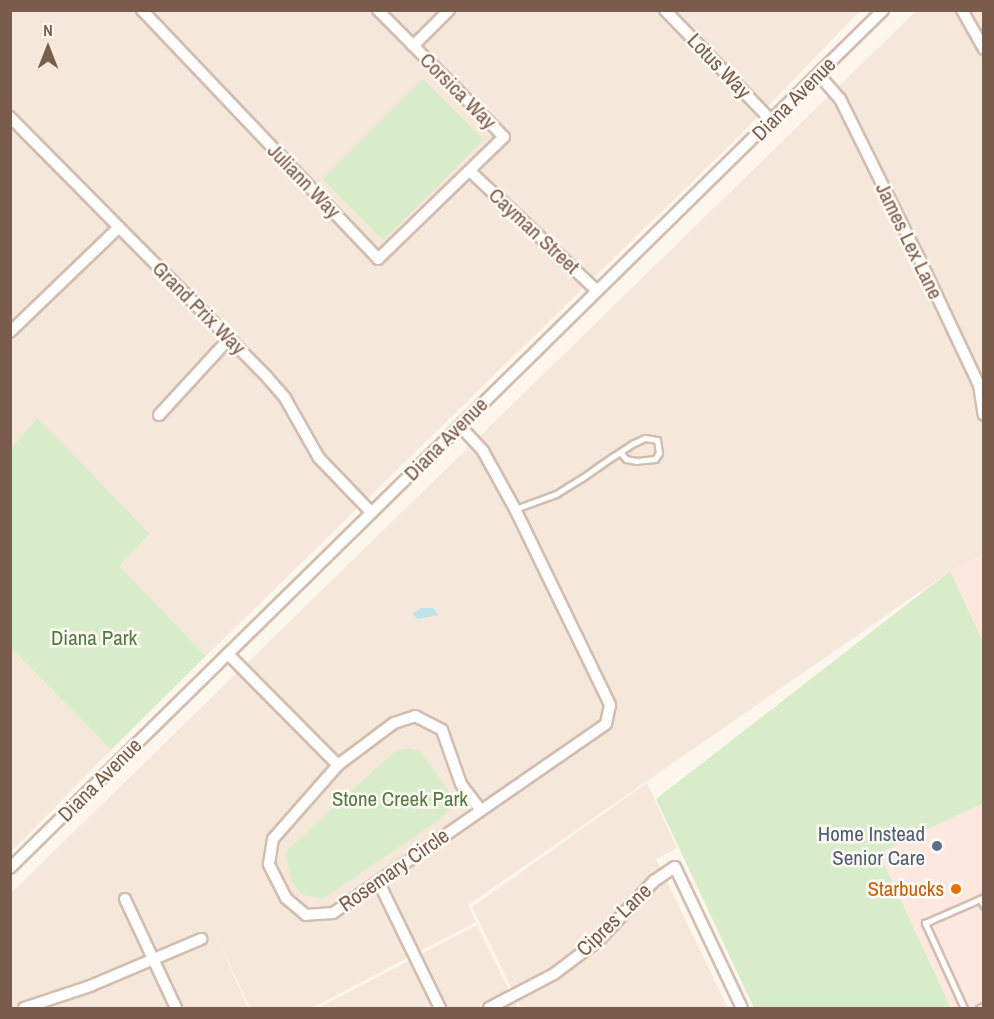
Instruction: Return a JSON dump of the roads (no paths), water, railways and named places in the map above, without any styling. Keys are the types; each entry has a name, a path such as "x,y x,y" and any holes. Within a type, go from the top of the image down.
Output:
{"street":[{"name":"Juliann Way","path":"142,10 378,259 471,172"},
{"name":"Corsica Way","path":"378,10 504,137 471,172"},
{"path":"413,46 449,10"},
{"name":"Lotus Way","path":"665,10 772,121"},
{"name":"Diana Avenue","path":"10,868 883,10"},
{"path":"962,10 984,49"},
{"name":"James Lex Lane","path":"819,75 840,99 919,258 979,385 984,415"},
{"name":"Grand Prix Way","path":"10,117 230,339 285,398 319,458 372,513"},
{"name":"Cayman Street","path":"471,172 596,290"},
{"path":"10,332 119,227"},
{"path":"159,416 230,339"},
{"name":"Rosemary Circle","path":"460,426 483,451 515,509 610,705 606,724 571,752 480,809 379,883 333,913 306,915 286,898 269,864 273,839 338,765 394,723 415,716 442,730 461,784 480,809"},
{"path":"228,654 338,765"},
{"name":"Cipres Lane","path":"489,1008 554,974 599,940 654,881 675,867 742,1008"},
{"path":"379,883 440,1008"},
{"path":"125,899 176,1008"},
{"path":"24,1008 90,986 201,939"}],"lane":[{"path":"515,509 556,494 620,452 645,438 657,440 659,453 654,459 637,461 626,459 620,452"},
{"path":"964,1008 926,922 982,898 984,906"},
{"path":"979,1008 984,1006"}],"water":[{"path":"421,608 433,608 439,615 418,619 412,614"}],"place":[{"name":"Home Instead Senior Care","path":"937,846"},
{"name":"Starbucks","path":"956,889"}],"park label":[{"name":"Diana Park","path":"94,638"},
{"name":"Stone Creek Park","path":"400,799"}]}
